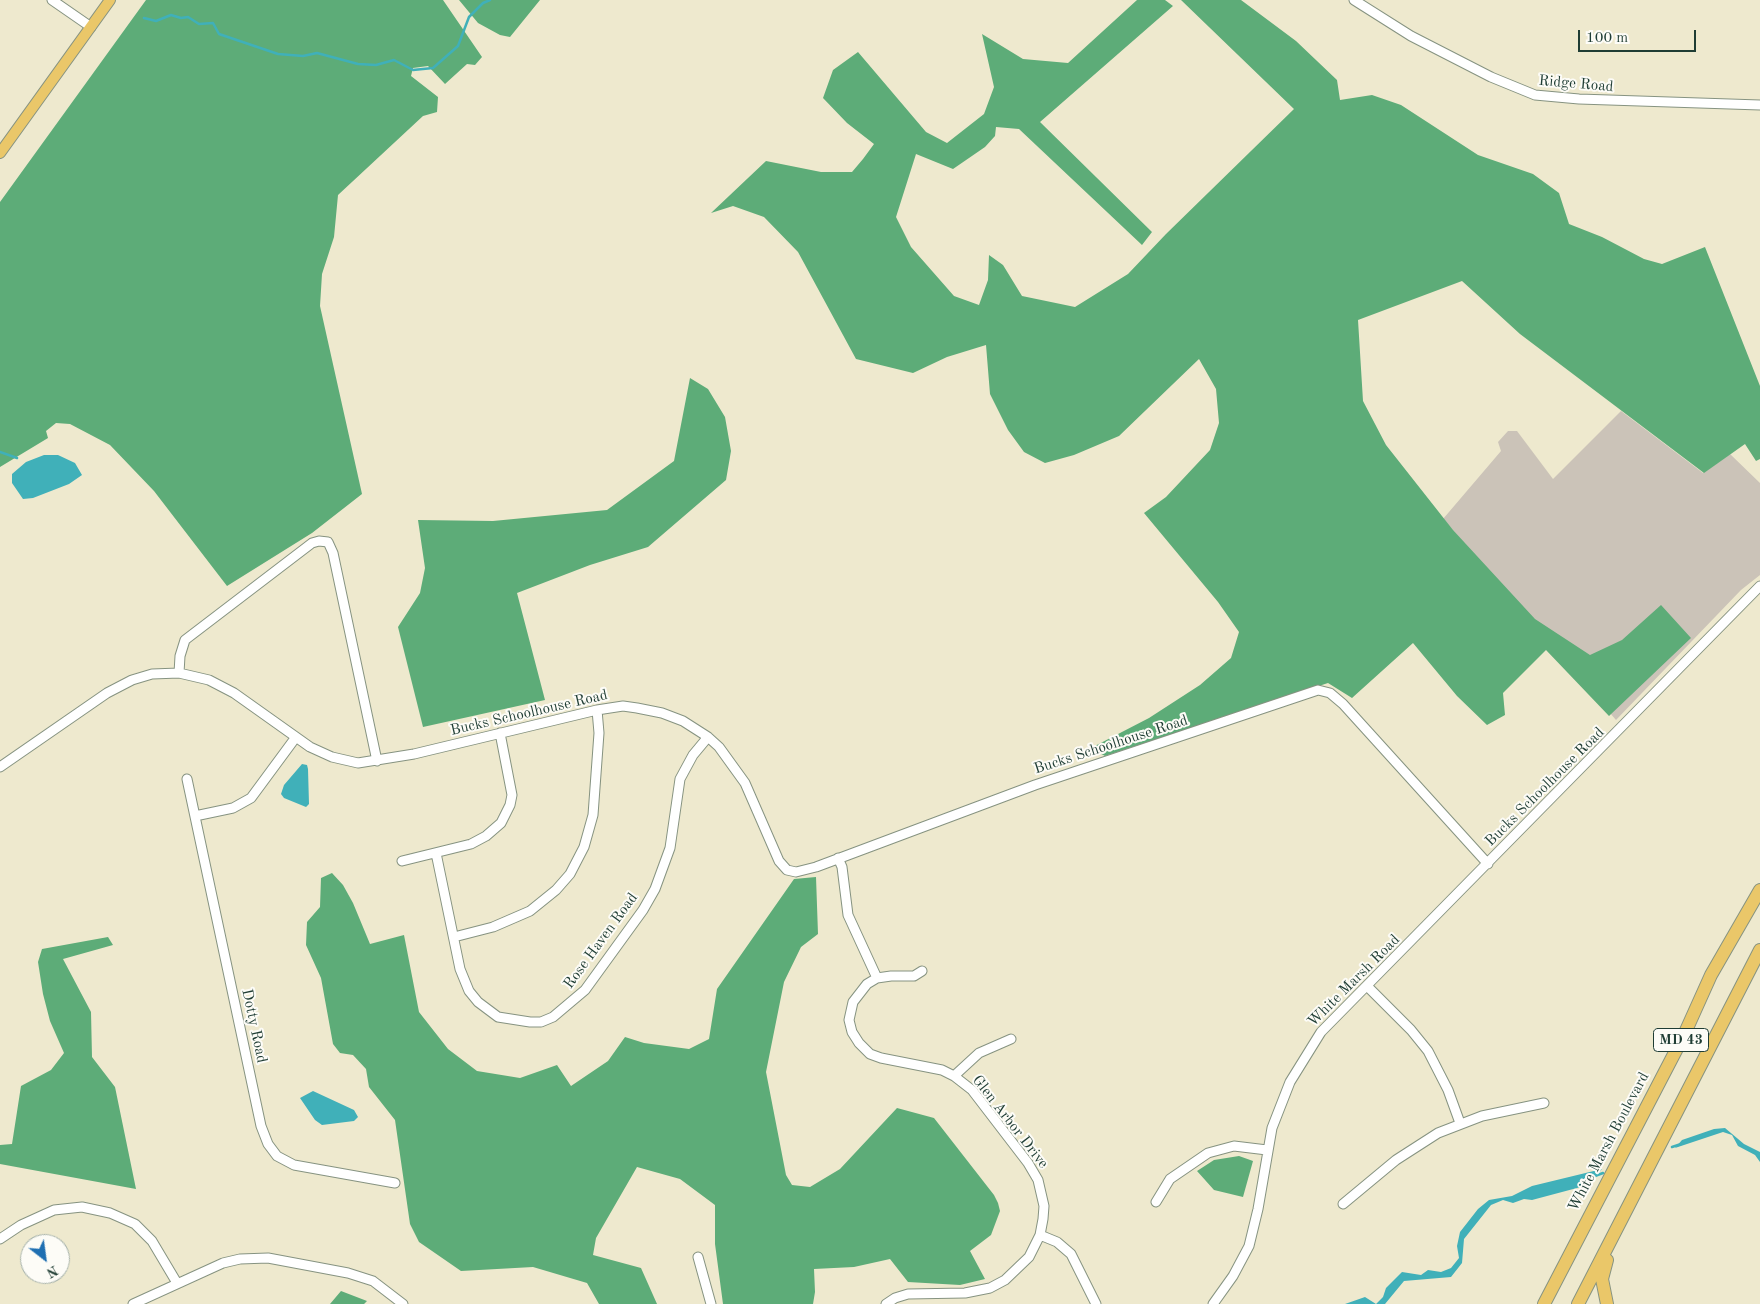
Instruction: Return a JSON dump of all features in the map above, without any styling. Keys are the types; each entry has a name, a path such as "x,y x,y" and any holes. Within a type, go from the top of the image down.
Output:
{"highway":[{"name":"White Marsh Boulevard","path":"1544,1304 1684,1035 1711,975 1760,890"},
{"name":"MD 43","path":"1578,1304 1760,950"},
{"path":"1607,1304 1603,1291 1602,1276 1620,1222"}],"main road":[{"path":"0,153 110,0"}],"street":[{"path":"52,0 91,27"},
{"name":"Ridge Road","path":"1354,0 1411,36 1491,77 1535,95 1579,100 1760,105"},
{"path":"179,673 180,656 185,640 312,543 319,541 328,542 333,552 378,761"},
{"name":"Bucks Schoolhouse Road","path":"0,767 120,686 152,674 179,673 204,678 226,688 320,752 340,760 358,762 378,761 597,710 623,706 656,712 683,721 708,737 725,754 741,775 781,864 791,871 818,866 1035,784 1318,690 1330,693 1343,704 1488,864 1760,586"},
{"path":"454,937 493,926 530,911 556,890 570,874 584,848 593,815 599,733 597,710"},
{"path":"402,861 480,840 494,830 506,813 512,795 500,733"},
{"path":"195,816 233,808 251,798 296,737"},
{"name":"Rose Haven Road","path":"436,853 465,981 478,1002 487,1010 507,1019 541,1022 562,1011 584,990 643,910 655,889 670,848 680,779 693,755 708,737"},
{"name":"Dotty Road","path":"187,779 262,1126 268,1144 277,1156 294,1165 395,1183"},
{"path":"838,858 842,867 848,915 877,978 914,976 922,971"},
{"name":"White Marsh Road","path":"1213,1304 1233,1276 1249,1246 1258,1209 1267,1150 1279,1106 1311,1045 1321,1032 1368,987 1488,864"},
{"name":"Glen Arbor Drive","path":"877,978 859,991 853,1002 849,1020 852,1032 859,1044 870,1054 881,1058 929,1067 954,1076 972,1090 1028,1163 1038,1180 1044,1206 1040,1235 1029,1256 1005,1280 990,1288 965,1293 908,1294 895,1298 886,1304"},
{"path":"1368,987 1411,1030 1428,1051 1448,1090 1460,1123"},
{"path":"954,1076 979,1053 1011,1038"},
{"path":"1343,1204 1418,1144 1460,1123 1496,1112 1544,1103"},
{"path":"1156,1202 1170,1179 1208,1153 1234,1146 1267,1150"},
{"path":"0,1238 21,1225 54,1210 82,1207 110,1213 135,1224 152,1241 177,1283"},
{"path":"1040,1235 1056,1242 1071,1254 1096,1304"},
{"path":"698,1257 711,1304"},
{"path":"133,1304 223,1263 240,1259 268,1258 348,1273 373,1281 403,1304"}],"shaded area":[{"path":"1621,411 1703,473 1730,454 1760,483 1760,575 1741,590 1616,720 1443,519 1501,451 1498,442 1508,431 1517,431 1553,479"}],"green space":[{"path":"146,0 443,0 482,57 475,65 467,64 445,84 428,66 413,68 411,76 438,97 437,112 423,116 338,195 334,237 322,274 320,306 362,494 312,533 227,586 154,491 110,445 70,424 56,423 46,431 48,438 0,467 0,202"},
{"path":"459,0 540,0 510,37 500,35 478,23"},
{"path":"1137,0 1165,0 1173,6 1040,122 1152,232 1142,245 1019,129 996,127 995,136 985,147 953,169 916,154 896,217 911,247 954,296 979,305 988,280 989,255 1003,265 1022,296 1075,307 1128,274 1166,234 1294,109 1181,0 1241,0 1296,41 1337,80 1340,100 1372,95 1401,105 1478,155 1533,174 1559,193 1569,224 1602,237 1644,259 1662,264 1705,247 1760,386 1760,459 1756,461 1745,444 1704,473 1520,334 1462,281 1358,320 1363,401 1386,445 1453,530 1535,619 1590,655 1622,640 1661,605 1691,638 1609,716 1546,650 1503,693 1505,715 1487,725 1457,696 1413,643 1352,698 1328,683 1105,756 1091,748 1149,718 1200,685 1231,658 1239,632 1218,602 1144,513 1166,497 1210,450 1219,423 1216,389 1199,359 1119,436 1074,455 1045,463 1024,452 1008,430 990,394 986,345 947,357 913,373 856,359 798,252 764,217 733,206 711,213 766,161 821,172 852,172 874,144 847,123 823,98 833,70 858,52 926,132 947,143 984,114 994,87 982,34 1023,59 1068,63"},
{"path":"690,378 708,389 725,417 731,451 726,480 648,547 590,565 517,593 545,700 423,727 398,627 420,593 425,568 418,520 493,521 607,510 674,461"},
{"path":"332,873 343,885 353,903 370,944 404,935 419,1012 448,1049 477,1071 520,1078 557,1065 571,1086 608,1061 625,1037 644,1043 689,1049 709,1039 717,989 794,879 816,877 818,934 801,947 784,982 766,1072 786,1175 792,1185 810,1187 840,1169 897,1108 934,1118 994,1195 998,1203 1000,1211 991,1235 970,1251 985,1279 960,1285 908,1282 890,1259 854,1267 814,1269 815,1292 813,1304 723,1304 715,1244 715,1205 680,1179 637,1167 596,1238 593,1255 641,1268 657,1304 599,1304 587,1283 533,1267 461,1271 419,1242 410,1224 395,1120 369,1087 366,1069 353,1055 340,1053 333,1044 321,978 306,945 307,922 320,907 321,878"},
{"path":"108,937 113,945 63,959 91,1012 92,1057 115,1087 136,1189 0,1164 0,1145 12,1144 21,1086 51,1070 64,1053 50,1021 43,994 38,962 42,949"},
{"path":"1239,1156 1253,1161 1243,1197 1214,1190 1197,1171 1214,1160"},
{"path":"341,1291 367,1301 364,1304 330,1304"}],"water":[{"path":"44,455 58,455 75,463 82,475 69,484 33,498 23,499 12,483 12,474 26,462"},
{"path":"302,764 307,765 308,769 309,804 306,807 284,798 281,794 284,785"},
{"path":"313,1091 354,1110 358,1117 354,1121 322,1125 315,1120 300,1098"},
{"path":"1725,1128 1744,1144 1760,1152 1760,1162 1755,1155 1738,1146 1732,1135 1723,1132 1675,1148 1682,1140 1714,1129"},
{"path":"1602,1169 1591,1183 1577,1188 1532,1200 1524,1199 1513,1203 1503,1200 1491,1205 1464,1239 1462,1263 1451,1277 1404,1281 1385,1304 1376,1304 1383,1297 1386,1288 1402,1272 1421,1275 1428,1270 1441,1272 1451,1268 1459,1258 1457,1246 1460,1232 1478,1209 1489,1200 1512,1196 1532,1186"},
{"path":"1365,1297 1376,1304 1345,1304"}],"waterway":[{"path":"144,18 156,21 171,15 181,18 188,17 199,24 213,23 219,34 278,54 303,56 317,53 358,64 376,65 394,60 413,70 433,68 458,46 469,17 483,3 490,0"},
{"path":"0,452 17,458"},
{"path":"1672,1147 1681,1144"},
{"path":"1595,1176 1603,1173"}]}
